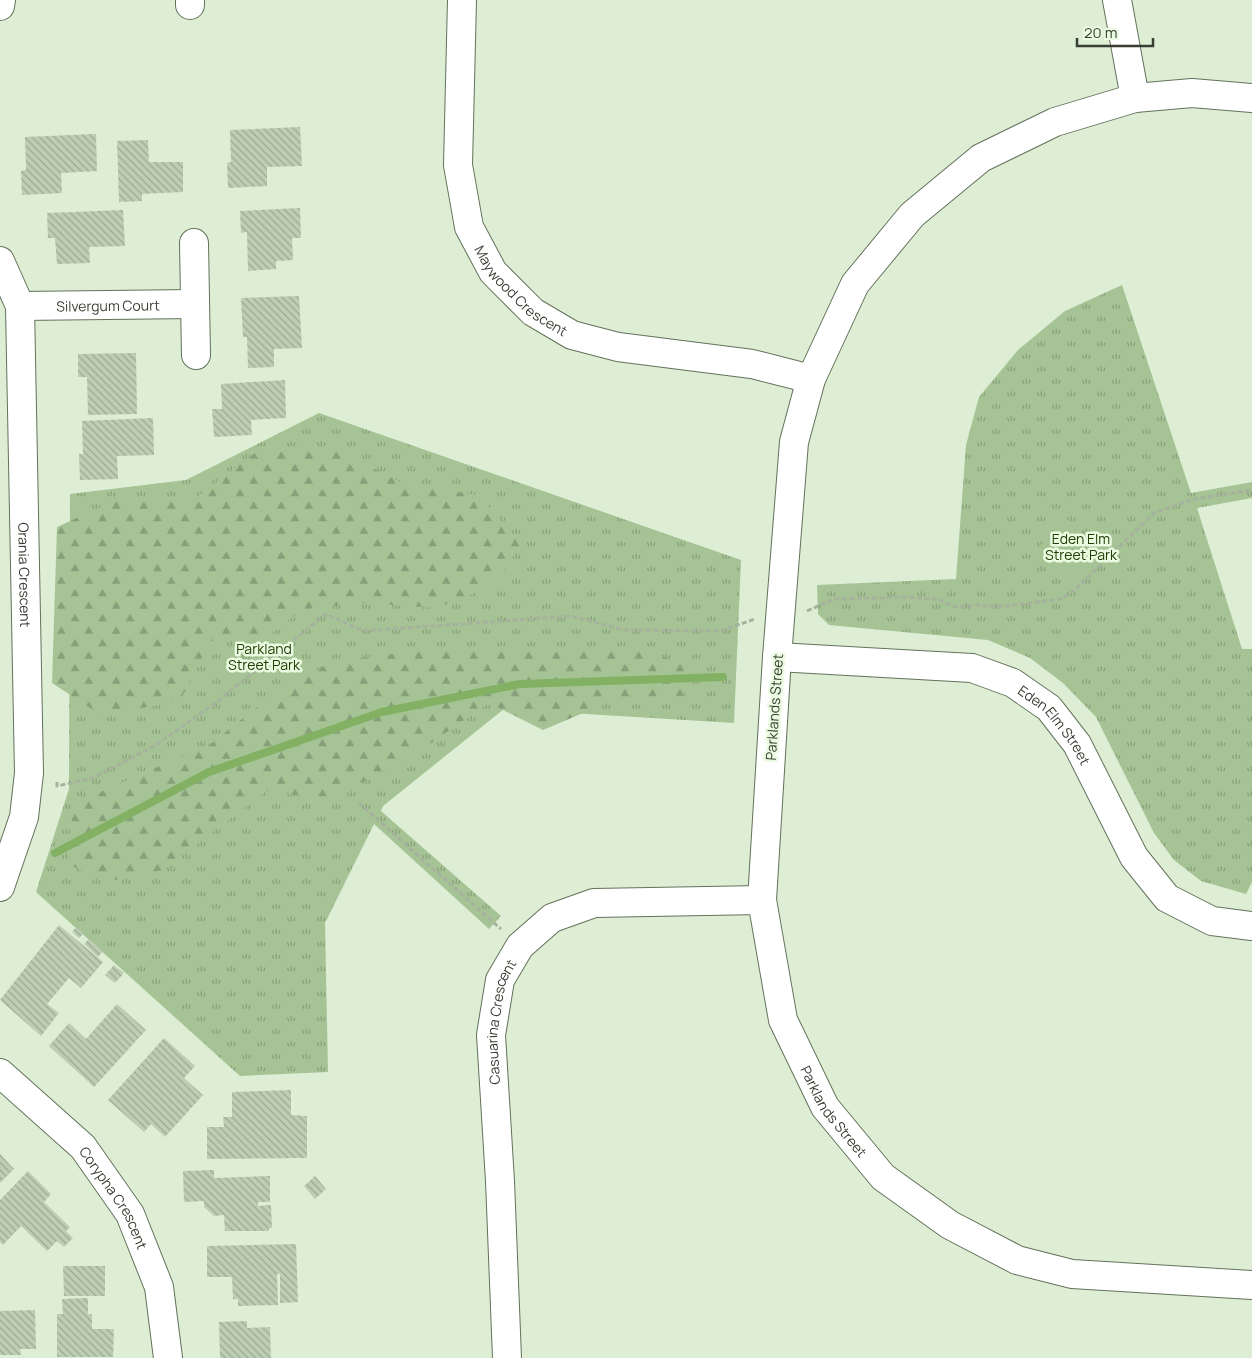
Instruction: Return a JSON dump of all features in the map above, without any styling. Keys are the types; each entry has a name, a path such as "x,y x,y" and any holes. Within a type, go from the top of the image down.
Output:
{"street":[{"path":"0,6 1,0"},
{"name":"Maywood Crescent","path":"462,0 458,165 469,226 493,272 533,312 572,335 618,347 752,364 811,379"},
{"path":"1117,0 1135,98"},
{"name":"Parklands Street","path":"1252,98 1192,93 1135,98 1054,122 981,158 912,215 854,284 811,379 794,442 777,657 762,900 783,1020 825,1107 883,1177 950,1226 1017,1260 1072,1274 1252,1285"},
{"path":"194,243 196,355"},
{"name":"Orania Crescent","path":"0,261 20,306 29,773 24,817 0,888"},
{"name":"Silvergum Court","path":"20,306 195,304"},
{"name":"Eden Elm Street","path":"777,657 972,668 1012,683 1049,708 1077,744 1134,857 1167,898 1212,921 1252,926"},
{"name":"Casuarina Crescent","path":"507,1358 500,1181 491,1035 500,980 520,946 552,918 594,903 762,900"},
{"name":"Corypha Crescent","path":"0,1073 83,1147 130,1214 159,1287 168,1358"}],"path":[{"path":"800,615 834,599 904,597 938,599 956,607 976,605 999,607 1061,599 1077,588 1154,513 1194,499 1252,490"},
{"path":"56,779 57,786 93,778 156,745 214,704 326,614 364,631 571,616 624,630 720,631 755,619"},
{"path":"359,803 520,946"}],"green space":[{"name":"Eden Elm Street Park","path":"1122,285 1191,493 1252,482 1252,498 1197,508 1242,649 1252,649 1252,882 1246,894 1201,881 1174,860 1154,833 1096,717 1063,683 1030,658 988,640 829,625 818,614 817,585 956,579 966,445 979,397 1018,350 1065,311"},
{"name":"Parkland Street Park","path":"319,413 741,560 734,723 504,709 383,806 381,811 501,916 489,929 374,824 325,923 328,1072 240,1076 36,892 69,789 70,494 186,480"},
{"path":"316,444 355,459 404,484 479,495 521,545 494,586 436,608 365,603 303,609 267,637 210,641 180,701 101,715 52,683 57,527 118,499 151,503 193,500 256,452"},
{"path":"1066,518 1098,548 1069,579 1037,549"},
{"path":"634,646 686,665 683,696 621,697 543,730 489,703 428,745 375,776 322,801 269,789 163,870 104,882 68,864 73,804 212,743 277,691 332,662 445,647 546,653"}],"building":[{"path":"300,127 302,166 267,167 267,186 228,188 227,163 231,162 230,130"},
{"path":"96,134 97,171 61,173 62,193 22,195 21,171 26,170 25,137"},
{"path":"148,140 149,162 183,162 183,192 142,194 142,201 119,202 117,141"},
{"path":"300,208 301,238 292,238 293,260 276,261 276,269 248,271 247,232 241,233 240,211"},
{"path":"123,210 125,246 89,247 90,263 57,264 55,238 48,238 47,213"},
{"path":"299,296 302,348 274,349 274,367 248,368 247,337 243,337 241,298"},
{"path":"136,353 137,414 88,415 87,377 78,377 78,354"},
{"path":"285,380 286,418 251,420 252,435 214,437 212,409 222,409 221,384"},
{"path":"153,418 154,455 117,456 118,479 80,480 79,454 83,454 82,421"},
{"path":"59,925 103,962 81,988 69,978 47,1004 59,1013 41,1036 0,1000"},
{"path":"76,927 83,934 79,938 72,932"},
{"path":"89,939 103,951 98,957 84,944"},
{"path":"114,965 124,973 115,983 105,975"},
{"path":"117,1004 146,1030 94,1087 49,1046 69,1023 86,1039"},
{"path":"164,1038 195,1066 184,1078 203,1095 165,1137 151,1124 144,1132 108,1100"},
{"path":"291,1090 291,1115 307,1116 307,1158 207,1159 207,1127 224,1127 223,1117 232,1117 232,1092"},
{"path":"0,1154 14,1169 0,1183"},
{"path":"214,1170 214,1178 270,1176 270,1202 258,1202 258,1206 271,1205 272,1228 269,1228 269,1231 225,1231 224,1215 214,1216 204,1207 204,1201 184,1202 183,1171"},
{"path":"28,1171 51,1194 44,1202 70,1227 66,1231 73,1238 64,1247 57,1241 47,1251 21,1226 3,1245 0,1242 0,1200"},
{"path":"315,1176 326,1189 315,1199 304,1186"},
{"path":"296,1244 298,1302 280,1303 280,1274 277,1274 278,1305 238,1306 238,1299 233,1299 232,1277 207,1277 207,1246"},
{"path":"63,1266 105,1266 105,1296 64,1296"},
{"path":"88,1298 88,1314 92,1314 92,1329 114,1329 113,1357 57,1357 57,1314 63,1314 62,1299"},
{"path":"35,1310 36,1349 20,1349 21,1355 0,1355 0,1311"},
{"path":"247,1321 247,1328 270,1327 271,1358 220,1358 219,1322"}],"waterway":[{"path":"55,853 209,772 382,712 520,684 723,677"}]}
